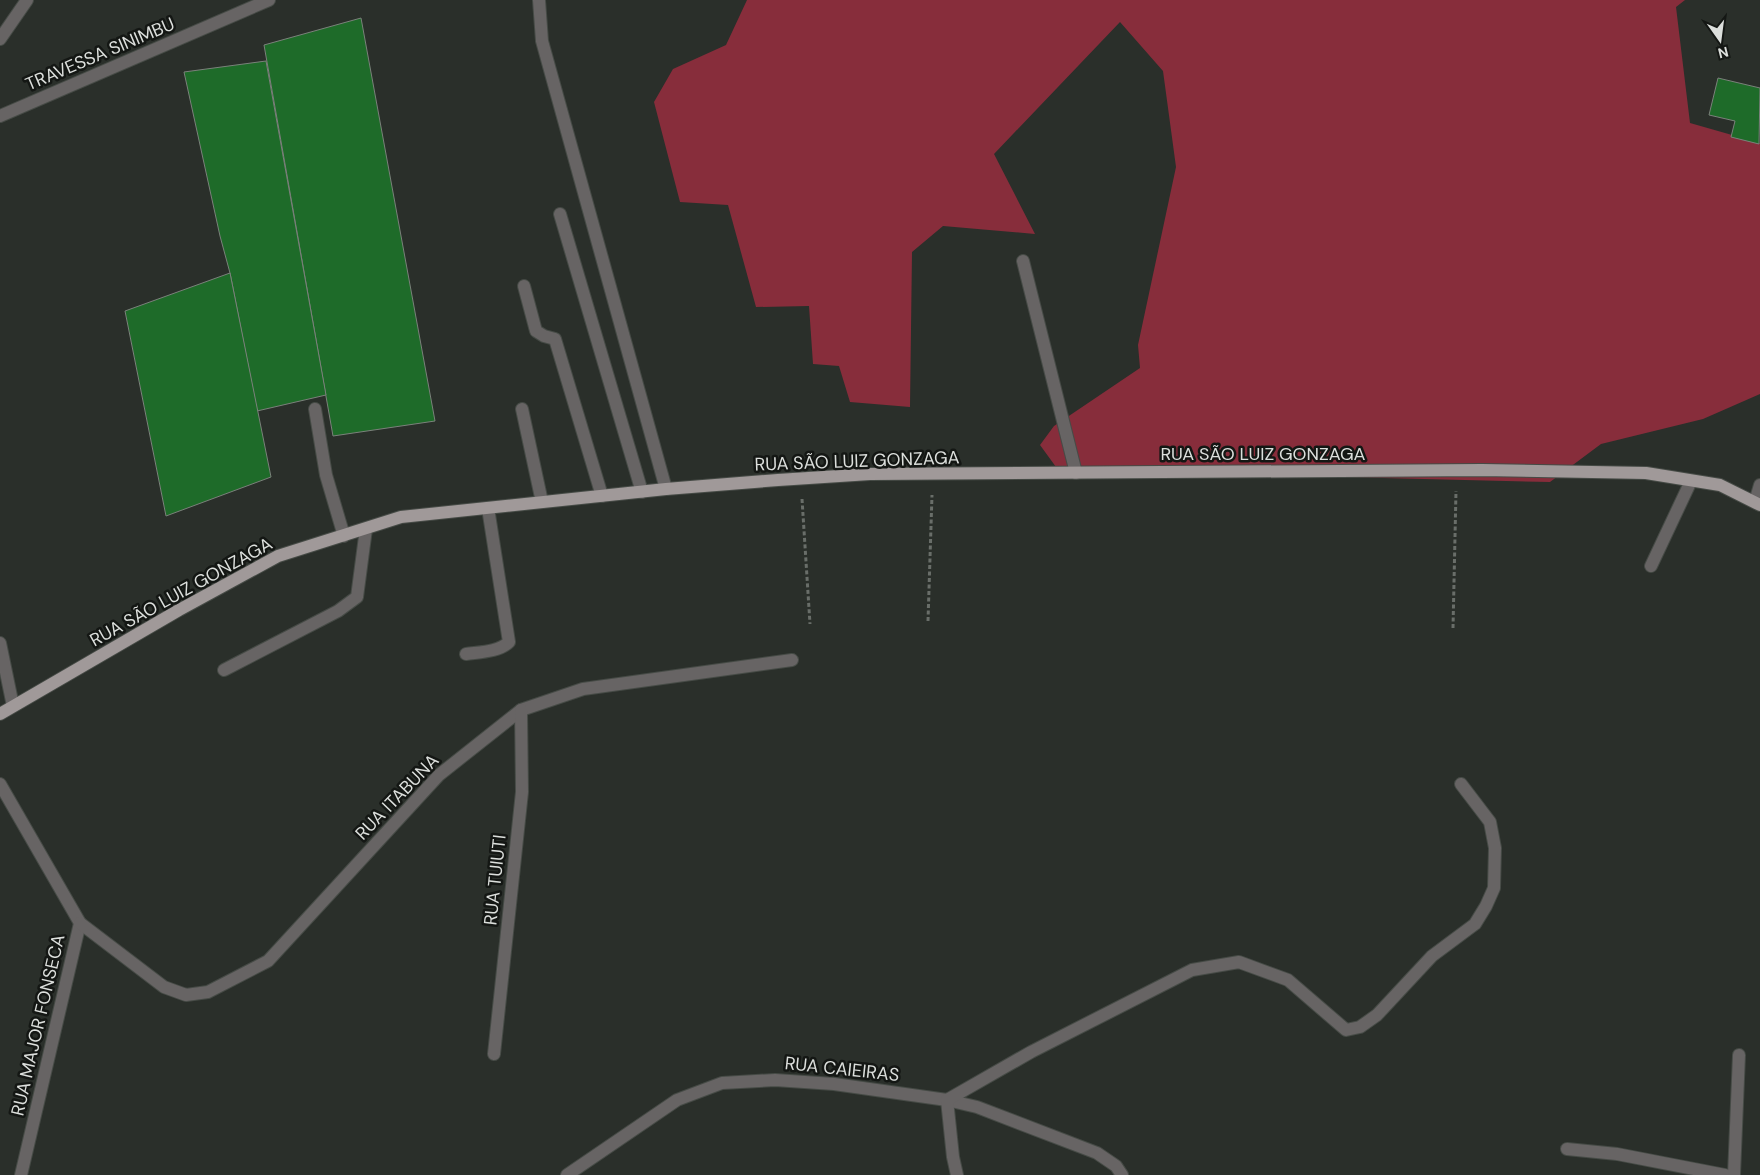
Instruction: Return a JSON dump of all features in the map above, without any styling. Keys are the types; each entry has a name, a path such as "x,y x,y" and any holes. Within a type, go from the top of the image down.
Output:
{"main road":[{"name":"RUA SÃO LUIZ GONZAGA","path":"0,714 179,610 278,556 401,517 666,489 870,474 1456,470 1646,473 1720,485 1757,503"}],"street":[{"path":"0,39 27,0"},
{"name":"TRAVESSA SINIMBU","path":"0,116 268,0"},
{"path":"539,0 542,41 666,489"},
{"path":"560,214 642,492"},
{"path":"1023,261 1076,473"},
{"path":"524,286 536,331 544,336 555,339 602,496"},
{"path":"315,409 326,475 344,536"},
{"path":"522,409 542,502"},
{"path":"1651,566 1691,481"},
{"path":"1757,503 1760,484"},
{"path":"466,654 498,648 505,646 509,642 488,508"},
{"path":"224,670 338,611 357,596 366,529"},
{"path":"0,643 13,706"},
{"name":"RUA ITABUNA","path":"80,923 164,987 186,995 208,992 268,961 439,775 521,710 583,689 792,660"},
{"name":"RUA TUIUTI","path":"494,1054 522,792 521,710"},
{"name":"RUA MAJOR FONSECA","path":"0,784 80,923 21,1175"},
{"path":"957,1175 952,1157 946,1100 1031,1052 1192,970 1239,962 1288,980 1346,1030 1360,1027 1377,1015 1432,956 1475,924 1494,888 1495,848 1490,822 1461,784"},
{"path":"1734,1175 1739,1055"},
{"name":"RUA CAIEIRAS","path":"566,1175 677,1100 722,1083 775,1080 824,1083 946,1100 978,1107 1097,1153 1116,1166 1122,1175"},
{"path":"1567,1149 1617,1154 1725,1175"}],"path":[{"path":"1453,628 1456,470"},
{"path":"928,621 932,474"},
{"path":"801,478 810,624"}],"shaded area":[{"path":"747,0 1685,0 1676,7 1690,123 1760,143 1760,394 1703,419 1601,444 1550,482 1172,473 1056,467 1040,445 1054,426 1140,368 1138,345 1176,167 1163,71 1120,22 994,154 1035,234 943,226 912,252 910,407 850,402 839,366 813,364 809,306 756,307 728,205 680,202 654,102 673,69 726,45"}],"building":[{"path":"361,18 435,421 333,436 264,45"},
{"path":"266,61 326,395 257,411 230,273 184,72"},
{"path":"1718,78 1760,88 1759,144 1731,137 1735,121 1709,115"},
{"path":"230,273 271,477 166,516 125,311"}]}
